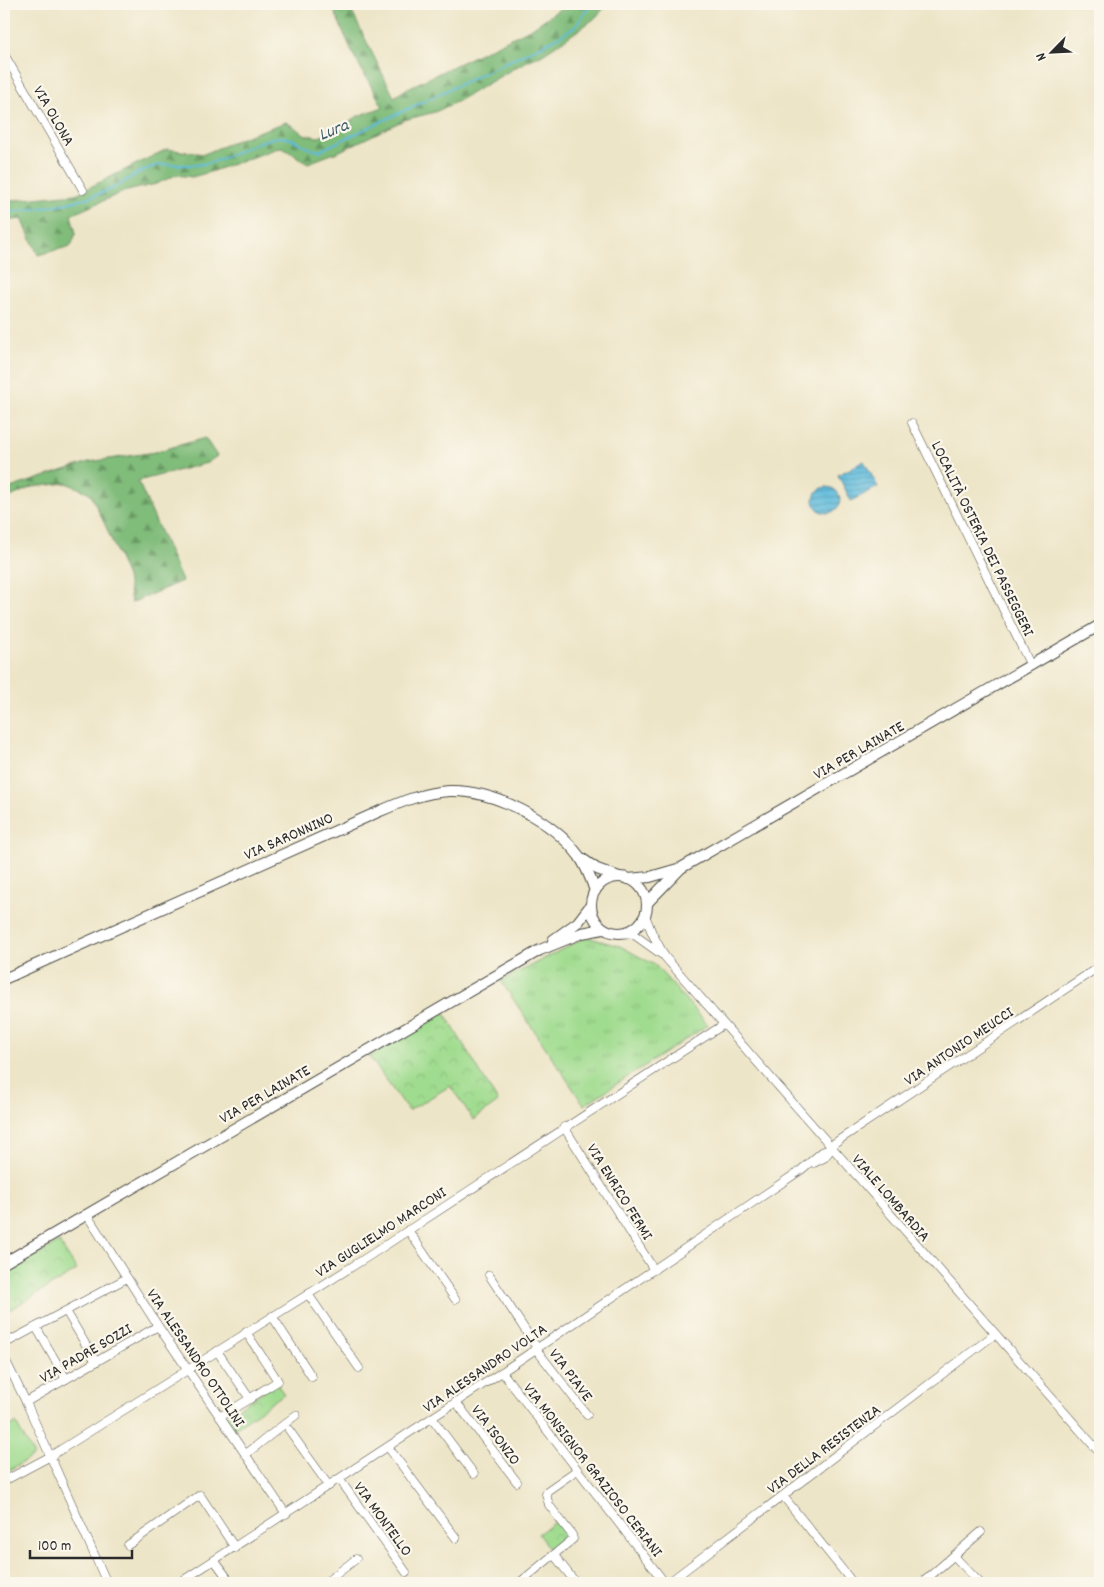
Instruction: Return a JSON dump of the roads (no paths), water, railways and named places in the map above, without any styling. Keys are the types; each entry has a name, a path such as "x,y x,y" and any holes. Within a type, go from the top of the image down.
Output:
{"main road":[{"name":"VIA PER LAINATE","path":"624,878 650,877 681,868 1100,625"},
{"name":"VIA SARONNINO","path":"4,979 415,796 452,791 477,794 502,801 529,814 551,828 580,857 597,869 624,878"},
{"name":"VIA SARONNINO","path":"580,857 595,891"},
{"name":"VIA PER LAINATE","path":"646,903 681,868"},
{"path":"624,878 641,888 646,903 645,915 634,928 618,933 603,928 597,922 592,914 591,905 595,891 606,880 624,878"},
{"name":"VIA PER LAINATE","path":"4,1263 540,950 578,922 591,905"},
{"name":"VIA PER LAINATE","path":"540,950 582,933 603,928"}],"street":[{"name":"VIA OLONA","path":"4,54 83,190"},
{"name":"LOCALITÀ OSTERIA DEI PASSEGGERI","path":"912,422 1031,666"},
{"name":"VIALE LOMBARDIA","path":"645,915 665,957 1100,1453"},
{"name":"VIALE LOMBARDIA","path":"618,933 633,934 665,957"},
{"name":"VIA ANTONIO MEUCCI","path":"831,1147 1100,966"},
{"name":"VIA GUGLIELMO MARCONI","path":"4,1481 50,1457 308,1294 723,1024"},
{"name":"VIA ENRICO FERMI","path":"564,1127 654,1270"},
{"name":"VIA ALESSANDRO VOLTA","path":"179,1583 340,1480 801,1170 824,1158 831,1147"},
{"name":"VIA ALESSANDRO OTTOLINI","path":"87,1215 158,1326 286,1514"},
{"path":"408,1230 455,1299"},
{"name":"VIA PIAVE","path":"489,1275 537,1348 587,1415"},
{"path":"4,1344 127,1278"},
{"path":"308,1294 359,1368"},
{"path":"66,1311 96,1362"},
{"path":"272,1316 312,1377"},
{"name":"VIA PADRE SOZZI","path":"26,1402 158,1326"},
{"path":"36,1327 66,1380"},
{"path":"220,1417 278,1381 246,1332"},
{"name":"VIA DELLA RESISTENZA","path":"667,1583 995,1334"},
{"path":"217,1351 250,1399"},
{"path":"4,1357 107,1583"},
{"name":"VIA MONSIGNOR GRAZIOSO CERIANI","path":"502,1372 667,1583"},
{"name":"VIA ISONZO","path":"456,1402 517,1482"},
{"path":"246,1454 296,1415"},
{"path":"432,1418 474,1474"},
{"path":"289,1430 329,1486"},
{"path":"388,1447 456,1538"},
{"path":"519,1583 573,1539 549,1505 546,1494 547,1490 577,1470"},
{"name":"VIA MONTELLO","path":"340,1480 406,1572"},
{"path":"128,1545 200,1495 235,1548"},
{"path":"784,1496 853,1583"},
{"path":"922,1583 981,1532"},
{"path":"554,1555 576,1583"},
{"path":"954,1556 980,1583"},
{"path":"325,1583 356,1559"},
{"path":"215,1561 231,1583"}],"water":[{"path":"864,461 878,487 851,501 838,475"},
{"path":"827,487 836,491 840,500 836,509 827,513 818,509 814,500 818,491"}],"waterway":[{"name":"Lura","path":"4,213 59,205 85,198 111,189 138,173 155,166 208,163 272,138 290,138 319,151 553,40 576,26 591,4"}]}
